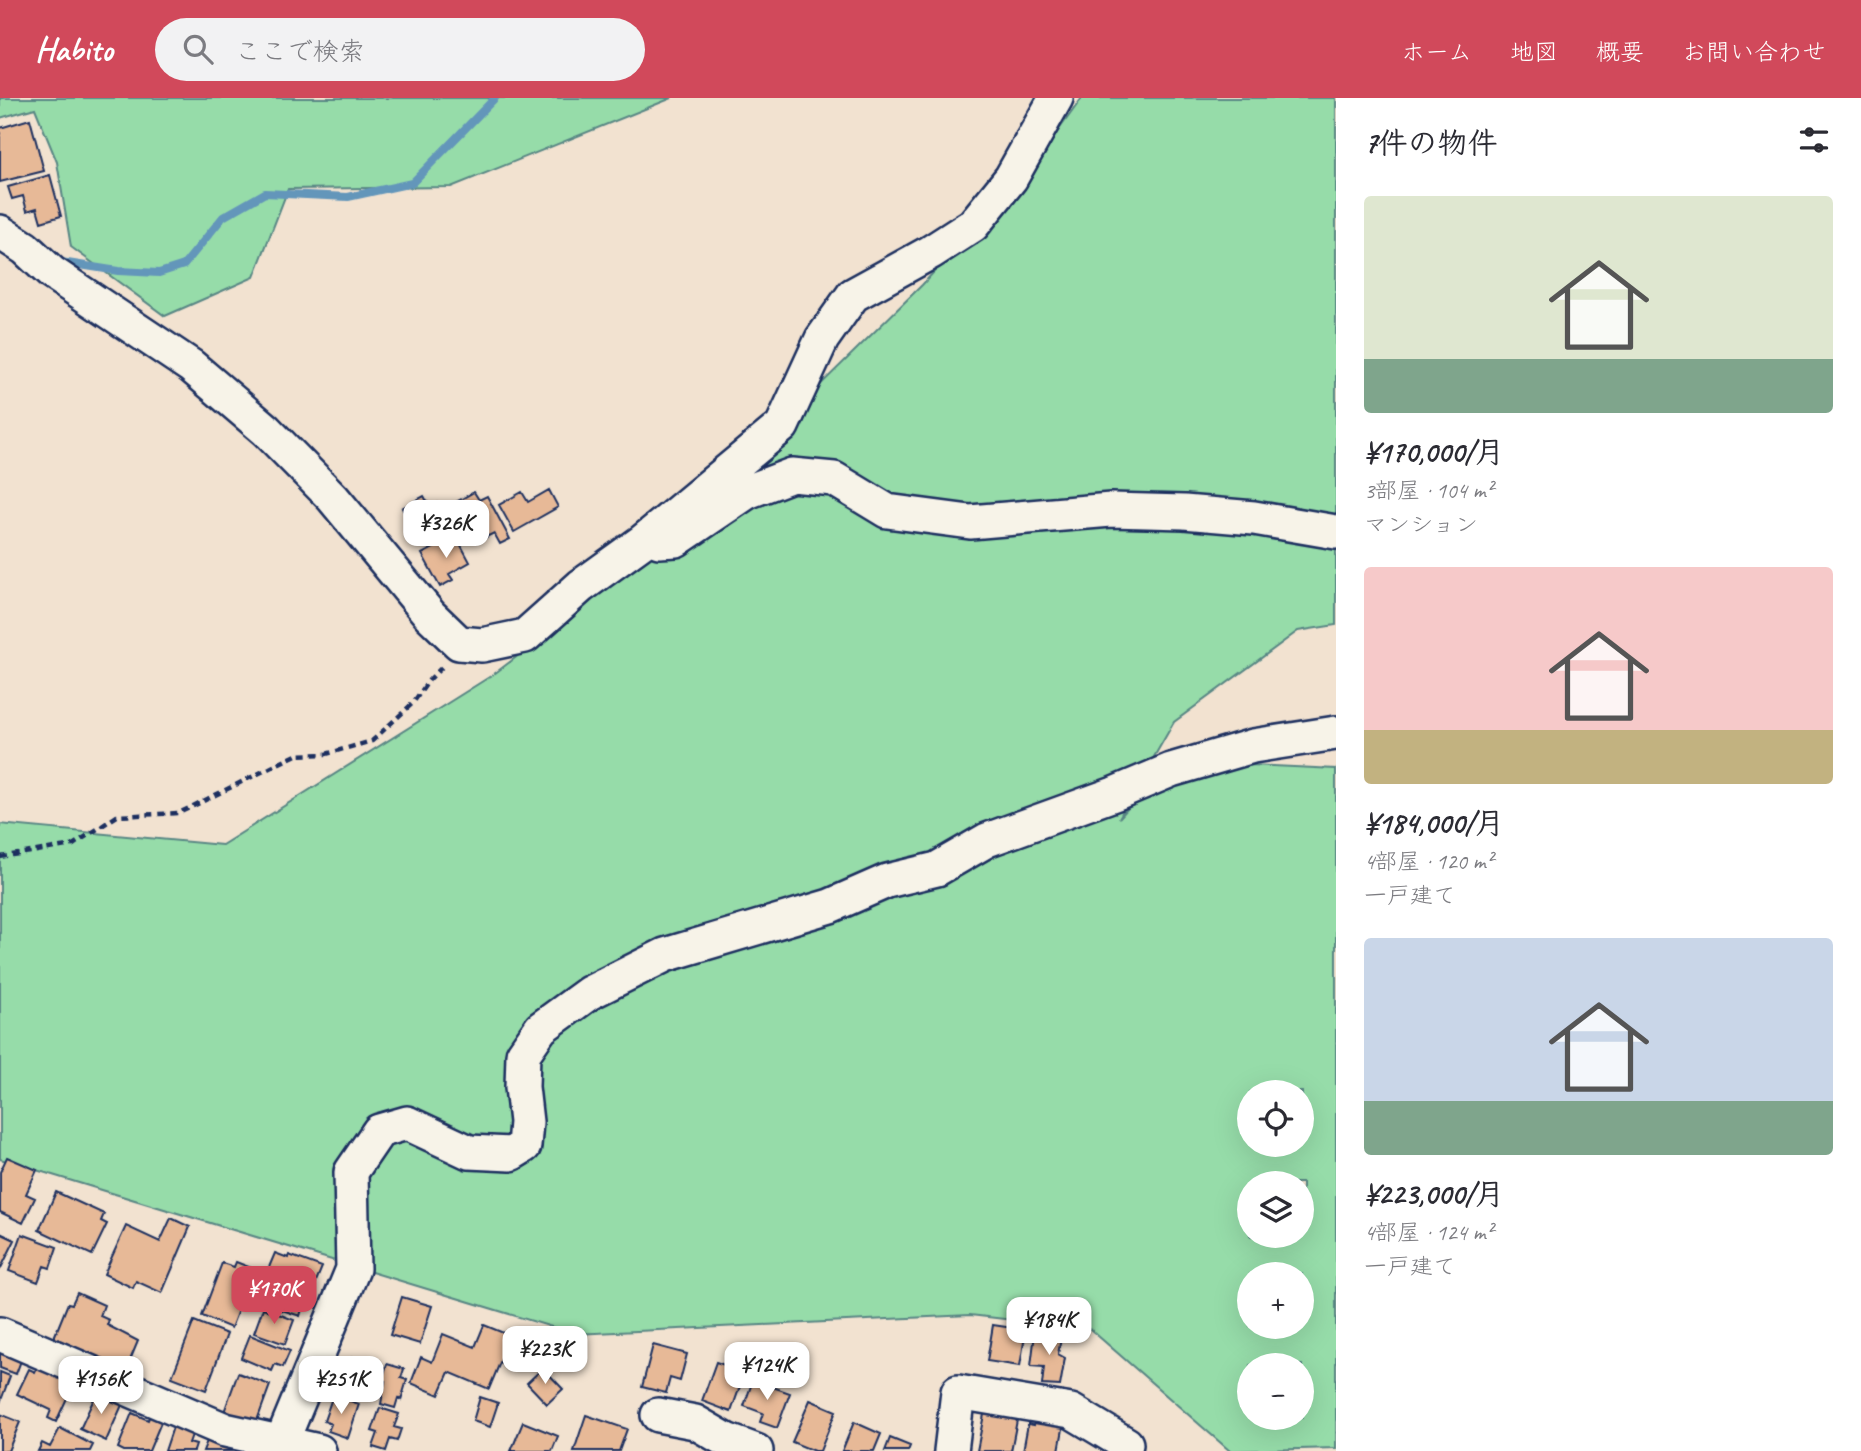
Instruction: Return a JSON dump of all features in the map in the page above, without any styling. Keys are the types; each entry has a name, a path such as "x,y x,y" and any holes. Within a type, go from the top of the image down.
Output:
{"street":[{"path":"0,232 25,248 52,273 191,366 266,430 333,498 430,615 459,643 482,645 525,636 581,586 642,542 782,426 822,339 853,295 931,253 973,225 1011,178 1056,98"},
{"path":"642,542 676,540 747,492 792,475 834,479 887,511 970,522 1111,510 1254,518 1336,532"},
{"path":"282,1441 353,1269 351,1171 379,1131 407,1124 469,1152 511,1154 524,1146 526,1122 522,1087 523,1054 541,1028 589,993 665,955 830,906 887,881 937,869 987,840 1114,794 1171,769 1253,746 1336,733"},
{"path":"0,1334 225,1430 319,1451"},
{"path":"951,1451 958,1392 1071,1411 1126,1444 1124,1451"},
{"path":"658,1415 695,1422 726,1440 756,1451"}],"path":[{"path":"0,857 73,845 117,816 179,813 296,755 327,754 372,741 413,702 453,655 459,643"}],"green space":[{"path":"0,98 672,98 451,187 288,189 254,277 165,316 71,247 57,162 35,108 0,118"},
{"path":"1082,98 1336,98 1336,625 1298,631 1174,722 1119,818 1158,775 1250,765 1336,769 1336,1448 1230,1451 1090,1329 970,1315 575,1334 0,1159 0,824 222,845 494,674 638,564 922,285 1039,157"}],"building":[{"path":"30,119 44,171 0,182 0,128"},
{"path":"50,175 61,216 41,222 37,208 27,211 23,196 12,199 8,187"},
{"path":"549,490 558,507 514,532 499,505 522,492 528,502"},
{"path":"474,492 479,500 487,496 510,539 500,544 494,533 480,540 478,535 470,540 451,505"},
{"path":"424,496 430,507 437,503 452,530 423,546 402,508"},
{"path":"456,536 470,562 449,574 453,580 440,587 422,554"},
{"path":"7,1157 37,1170 26,1194 35,1198 23,1223 0,1212 0,1172"},
{"path":"56,1192 104,1214 101,1221 107,1224 92,1255 39,1230"},
{"path":"171,1218 190,1227 162,1293 136,1281 133,1288 104,1274 126,1226 160,1242"},
{"path":"0,1233 15,1240 0,1270"},
{"path":"22,1234 57,1247 50,1268 44,1266 38,1282 9,1271"},
{"path":"275,1253 322,1267 315,1284 312,1283 310,1289 267,1272"},
{"path":"236,1262 254,1269 231,1328 202,1316 222,1263 234,1267"},
{"path":"275,1281 307,1292 300,1316 267,1305"},
{"path":"77,1293 104,1305 100,1316 109,1320 107,1325 138,1341 126,1370 53,1340 68,1303 72,1304"},
{"path":"402,1297 432,1306 420,1344 390,1335"},
{"path":"263,1308 294,1320 285,1344 254,1333"},
{"path":"194,1321 227,1334 206,1390 172,1377"},
{"path":"484,1325 511,1336 489,1389 449,1372 439,1395 411,1383 421,1357 432,1362 443,1334 475,1347"},
{"path":"993,1325 1026,1330 1020,1366 987,1361"},
{"path":"1035,1333 1062,1333 1058,1354 1065,1358 1060,1386 1042,1385 1044,1367 1031,1366"},
{"path":"250,1335 290,1351 283,1367 275,1364 272,1371 241,1358"},
{"path":"0,1338 23,1355 16,1374 0,1368"},
{"path":"653,1345 687,1354 680,1381 670,1378 666,1393 642,1387"},
{"path":"352,1358 362,1363 364,1358 376,1363 363,1397 340,1388"},
{"path":"40,1360 74,1383 56,1422 48,1418 51,1410 17,1394 29,1369 35,1372"},
{"path":"716,1362 745,1372 731,1412 702,1401"},
{"path":"387,1364 404,1369 401,1378 407,1380 401,1400 398,1398 395,1408 381,1404 385,1381 382,1380"},
{"path":"543,1368 563,1389 547,1404 527,1383"},
{"path":"0,1372 10,1376 0,1403"},
{"path":"238,1373 270,1385 255,1426 223,1415"},
{"path":"753,1380 790,1393 777,1428 760,1422 763,1413 744,1406"},
{"path":"98,1390 122,1405 106,1441 80,1429"},
{"path":"333,1395 359,1404 348,1438 328,1431 331,1424 324,1421"},
{"path":"480,1397 498,1403 490,1427 473,1421"},
{"path":"810,1400 836,1411 820,1451 792,1442"},
{"path":"380,1408 399,1414 394,1427 401,1429 397,1441 390,1439 386,1451 373,1447 378,1433 372,1431"},
{"path":"985,1409 1018,1415 1011,1451 977,1451"},
{"path":"132,1413 148,1420 150,1415 162,1420 149,1451 124,1451 118,1448"},
{"path":"0,1414 20,1422 8,1451 0,1451"},
{"path":"586,1415 627,1429 619,1451 574,1451"},
{"path":"1034,1419 1064,1423 1059,1451 1023,1451 1028,1424 1034,1425"},
{"path":"523,1422 558,1436 552,1451 511,1451"},
{"path":"854,1422 881,1434 874,1451 842,1451"},
{"path":"181,1425 194,1429 189,1443 196,1445 194,1451 165,1451 173,1427 179,1429"},
{"path":"60,1428 93,1445 90,1451 38,1451 42,1443 50,1447"},
{"path":"890,1438 910,1446 908,1451 885,1451"},
{"path":"218,1440 239,1449 203,1451 207,1441 214,1444"}],"waterway":[{"path":"57,259 61,262 118,271 159,273 184,265 223,217 265,193 348,197 412,183 495,98"}]}
